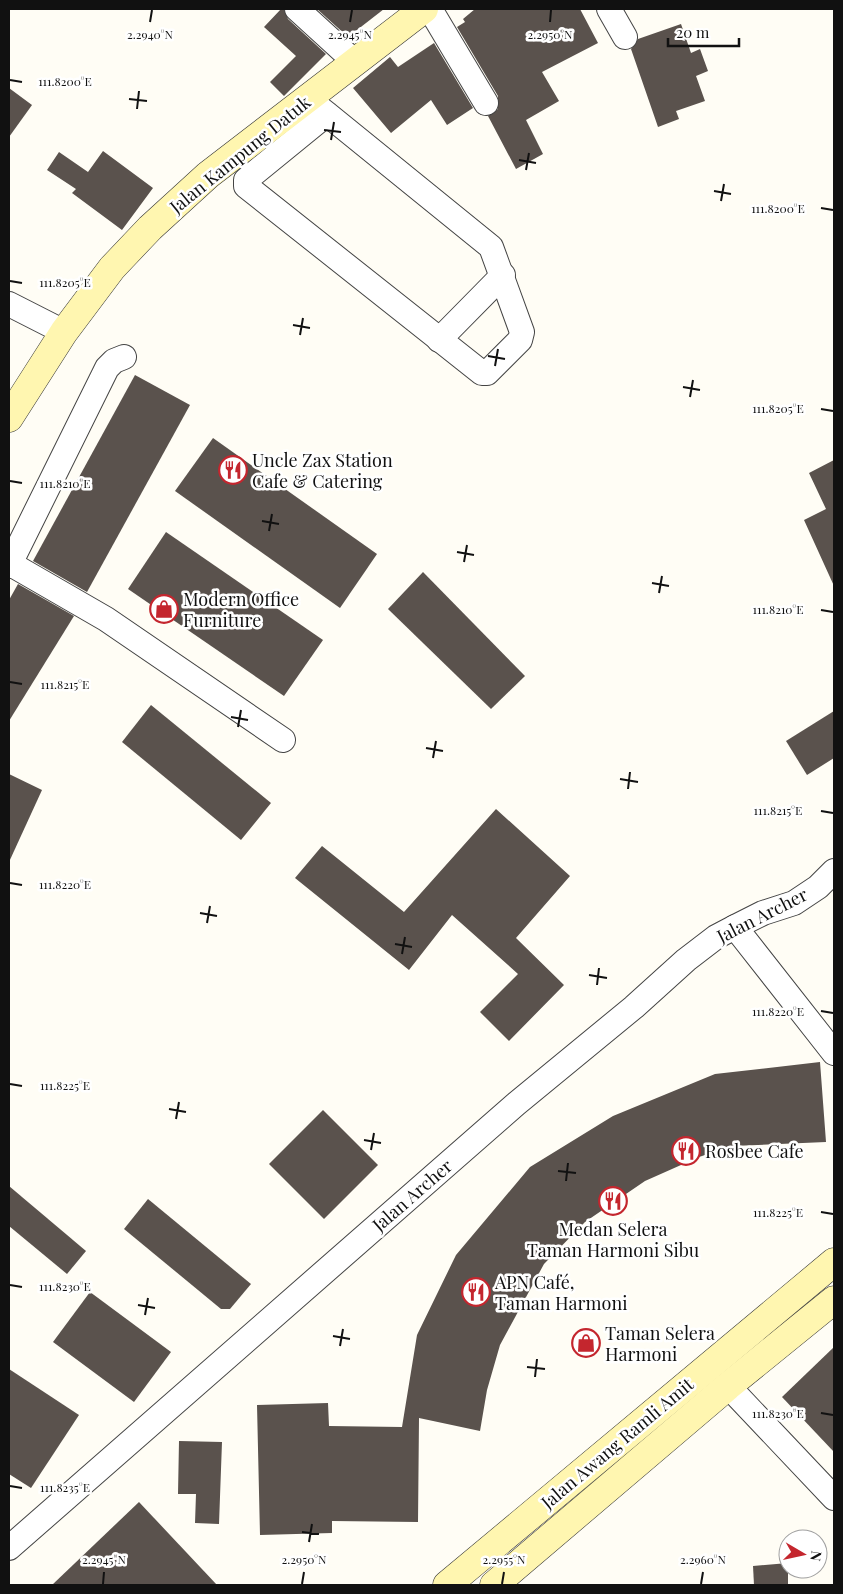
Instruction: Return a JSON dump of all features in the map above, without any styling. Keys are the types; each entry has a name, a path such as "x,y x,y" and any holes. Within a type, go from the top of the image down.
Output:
{"main road":[{"name":"Jalan Kampung Datuk","path":"9,418 64,332 112,268 150,228 208,175 317,107 355,62 424,9"},
{"name":"Jalan Awang Ramli Amit","path":"447,1585 834,1262"},
{"name":"Jalan Awang Ramli Amit","path":"494,1585 728,1386 834,1300"}],"street":[{"path":"297,9 355,62"},
{"path":"430,9 486,103"},
{"path":"609,9 625,37"},
{"path":"317,107 491,247 503,275 522,332 520,340 491,370 482,373 246,186 246,180 317,107"},
{"path":"439,340 503,275"},
{"path":"9,304 64,332"},
{"path":"124,357 114,360 107,368 9,564 106,619 282,740"},
{"name":"Jalan Archer","path":"9,1548 516,1104 634,1007 686,960 716,937 763,913 794,903 818,886 834,871"},
{"path":"735,927 834,1053"},
{"path":"728,1386 834,1498"}],"building":[{"path":"281,9 284,9 288,19 326,54 284,96 270,82 296,56 264,27"},
{"path":"317,9 384,9 348,37"},
{"path":"475,9 580,9 598,43 542,72 559,101 526,120 543,154 516,169 488,116 498,109 498,96 457,27 465,22 463,19"},
{"path":"681,24 691,53 700,49 708,71 696,76 705,101 676,111 679,119 658,127 631,49 638,39"},
{"path":"434,43 473,108 447,125 431,100 391,133 353,88 390,57 398,67"},
{"path":"9,88 32,105 9,137"},
{"path":"103,151 153,188 122,230 72,193 76,189 47,170 59,152 88,172"},
{"path":"135,375 190,405 87,592 33,561"},
{"path":"213,438 377,554 340,608 175,491"},
{"path":"834,460 834,586 804,520 826,509 809,473"},
{"path":"166,532 323,640 284,696 128,589"},
{"path":"423,572 525,676 491,709 388,609"},
{"path":"18,584 74,616 9,721 9,600"},
{"path":"151,705 271,803 241,840 122,742"},
{"path":"834,711 834,758 807,775 786,741"},
{"path":"9,774 42,790 9,862"},
{"path":"496,809 570,876 516,938 564,985 509,1041 480,1012 518,974 452,915 409,970 295,878 322,846 404,912"},
{"path":"820,1062 826,1142 732,1146 699,1157 645,1181 585,1222 544,1264 500,1345 487,1390 480,1431 419,1418 418,1522 332,1521 332,1533 260,1535 257,1405 328,1403 329,1426 402,1427 417,1335 456,1255 530,1167 613,1116 715,1074"},
{"path":"323,1110 378,1165 324,1219 269,1164"},
{"path":"9,1186 86,1251 67,1274 9,1226"},
{"path":"148,1199 251,1284 230,1309 221,1309 124,1229"},
{"path":"90,1292 171,1352 134,1402 53,1342"},
{"path":"834,1347 834,1452 782,1397"},
{"path":"9,1369 79,1415 31,1488 9,1474"},
{"path":"179,1441 222,1442 219,1524 195,1523 196,1494 178,1494"},
{"path":"139,1502 217,1585 52,1585"},
{"path":"778,1564 778,1579 788,1579 788,1585 754,1585 753,1566"}],"place":[{"name":"Uncle Zax Station Cafe & Catering","path":"233,470"},
{"name":"Modern Office Furniture","path":"164,609"},
{"name":"Rosbee Cafe","path":"686,1151"},
{"name":"Medan Selera Taman Harmoni Sibu","path":"613,1201"},
{"name":"APN Café, Taman Harmoni","path":"476,1292"},
{"name":"Taman Selera Harmoni","path":"586,1343"}]}
